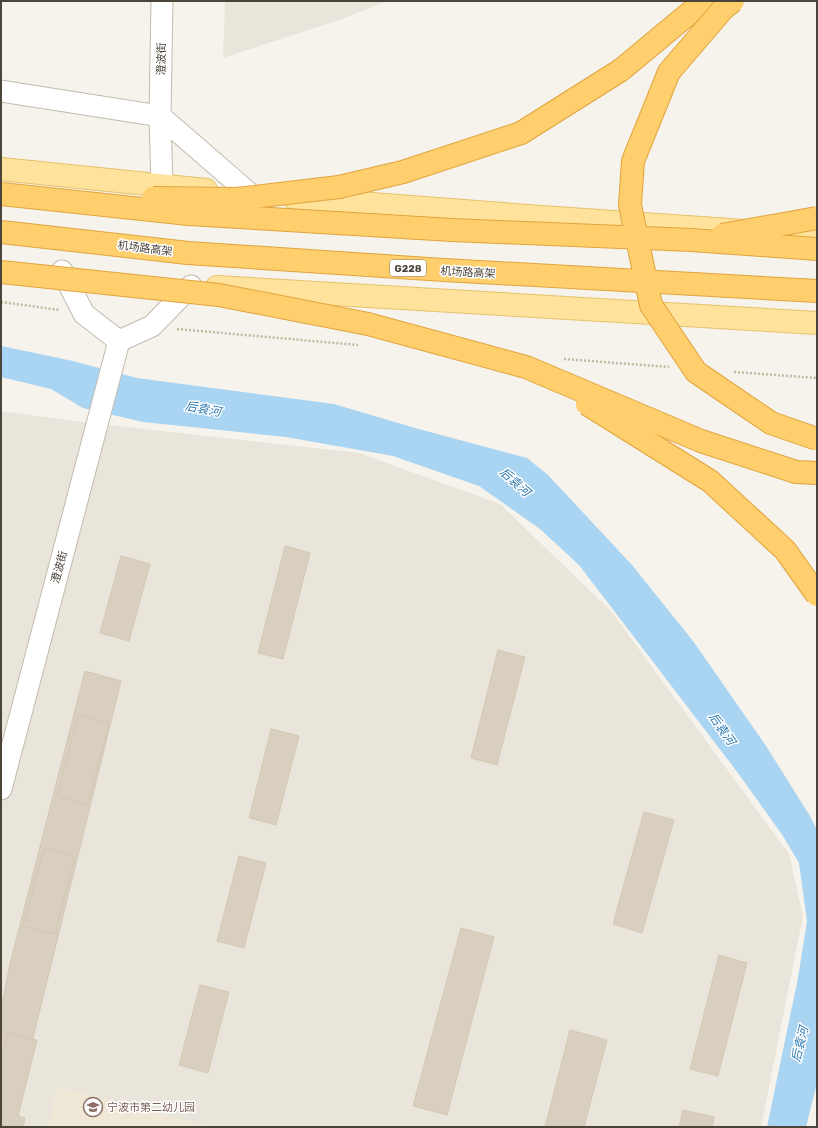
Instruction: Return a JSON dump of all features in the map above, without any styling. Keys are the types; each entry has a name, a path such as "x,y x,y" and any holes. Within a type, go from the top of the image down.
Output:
{"highway":[{"path":"10,195 236,199 340,188 404,172 521,133 621,70 704,1"},
{"path":"732,1 723,9 669,72 633,161 630,205 651,305 696,372 771,423 817,439"},
{"path":"10,195 189,214 444,229 691,240 817,249"},
{"path":"691,240 817,218"},
{"name":"机场路高架","path":"1,232 188,253 444,270 817,291"},
{"path":"1,272 219,295 368,324 526,367 701,441 796,472 817,473"},
{"path":"526,367 710,481 785,550 817,595"}],"main road":[{"path":"1,169 250,194 541,218 817,236"},
{"path":"1,264 191,286 817,323"}],"street":[{"name":"澄波街","path":"162,1 160,116 162,186"},
{"path":"1,91 160,116 250,194"},
{"path":"62,271 84,314 118,344 152,326 191,286"},
{"name":"澄波街","path":"1,789 118,344"}],"shaded area":[{"path":"225,1 387,1 342,19 223,58"},
{"path":"1,411 83,422 359,453 500,504 611,611 789,854 803,916 761,1127 209,1127 58,1087 49,1127 1,1127"},
{"name":"宁波市第二幼儿园","path":"57,1087 209,1127 49,1127"}],"water":[{"name":"后袁河","path":"1,346 73,361 137,378 334,404 415,428 527,458 548,475 632,565 693,641 766,746 810,816 817,830 817,1083 806,1127 767,1127 798,978 807,921 799,863 783,836 738,773 579,565 540,529 479,486 393,456 286,437 143,422 83,408 51,389 1,377"}],"building":[{"path":"285,546 310,553 283,659 258,653"},
{"path":"121,556 150,564 129,641 100,633"},
{"path":"498,650 525,657 497,765 471,758"},
{"path":"85,671 121,681 11,1127 1,1127 1,1009 10,964"},
{"path":"78,715 109,724 87,805 57,796"},
{"path":"271,729 299,736 276,825 249,818"},
{"path":"644,812 674,820 642,933 613,924"},
{"path":"44,848 75,857 55,934 23,926"},
{"path":"239,856 266,863 244,948 217,941"},
{"path":"461,928 494,937 447,1115 413,1106"},
{"path":"719,955 747,963 718,1076 690,1069"},
{"path":"200,985 229,992 208,1073 179,1065"},
{"path":"570,1030 607,1040 584,1127 545,1127"},
{"path":"8,1033 37,1040 18,1116 25,1118 23,1127 1,1127 1,1058"},
{"path":"683,1110 714,1117 712,1127 679,1127"}],"place":[{"name":"宁波市第二幼儿园","path":"93,1107"}]}
